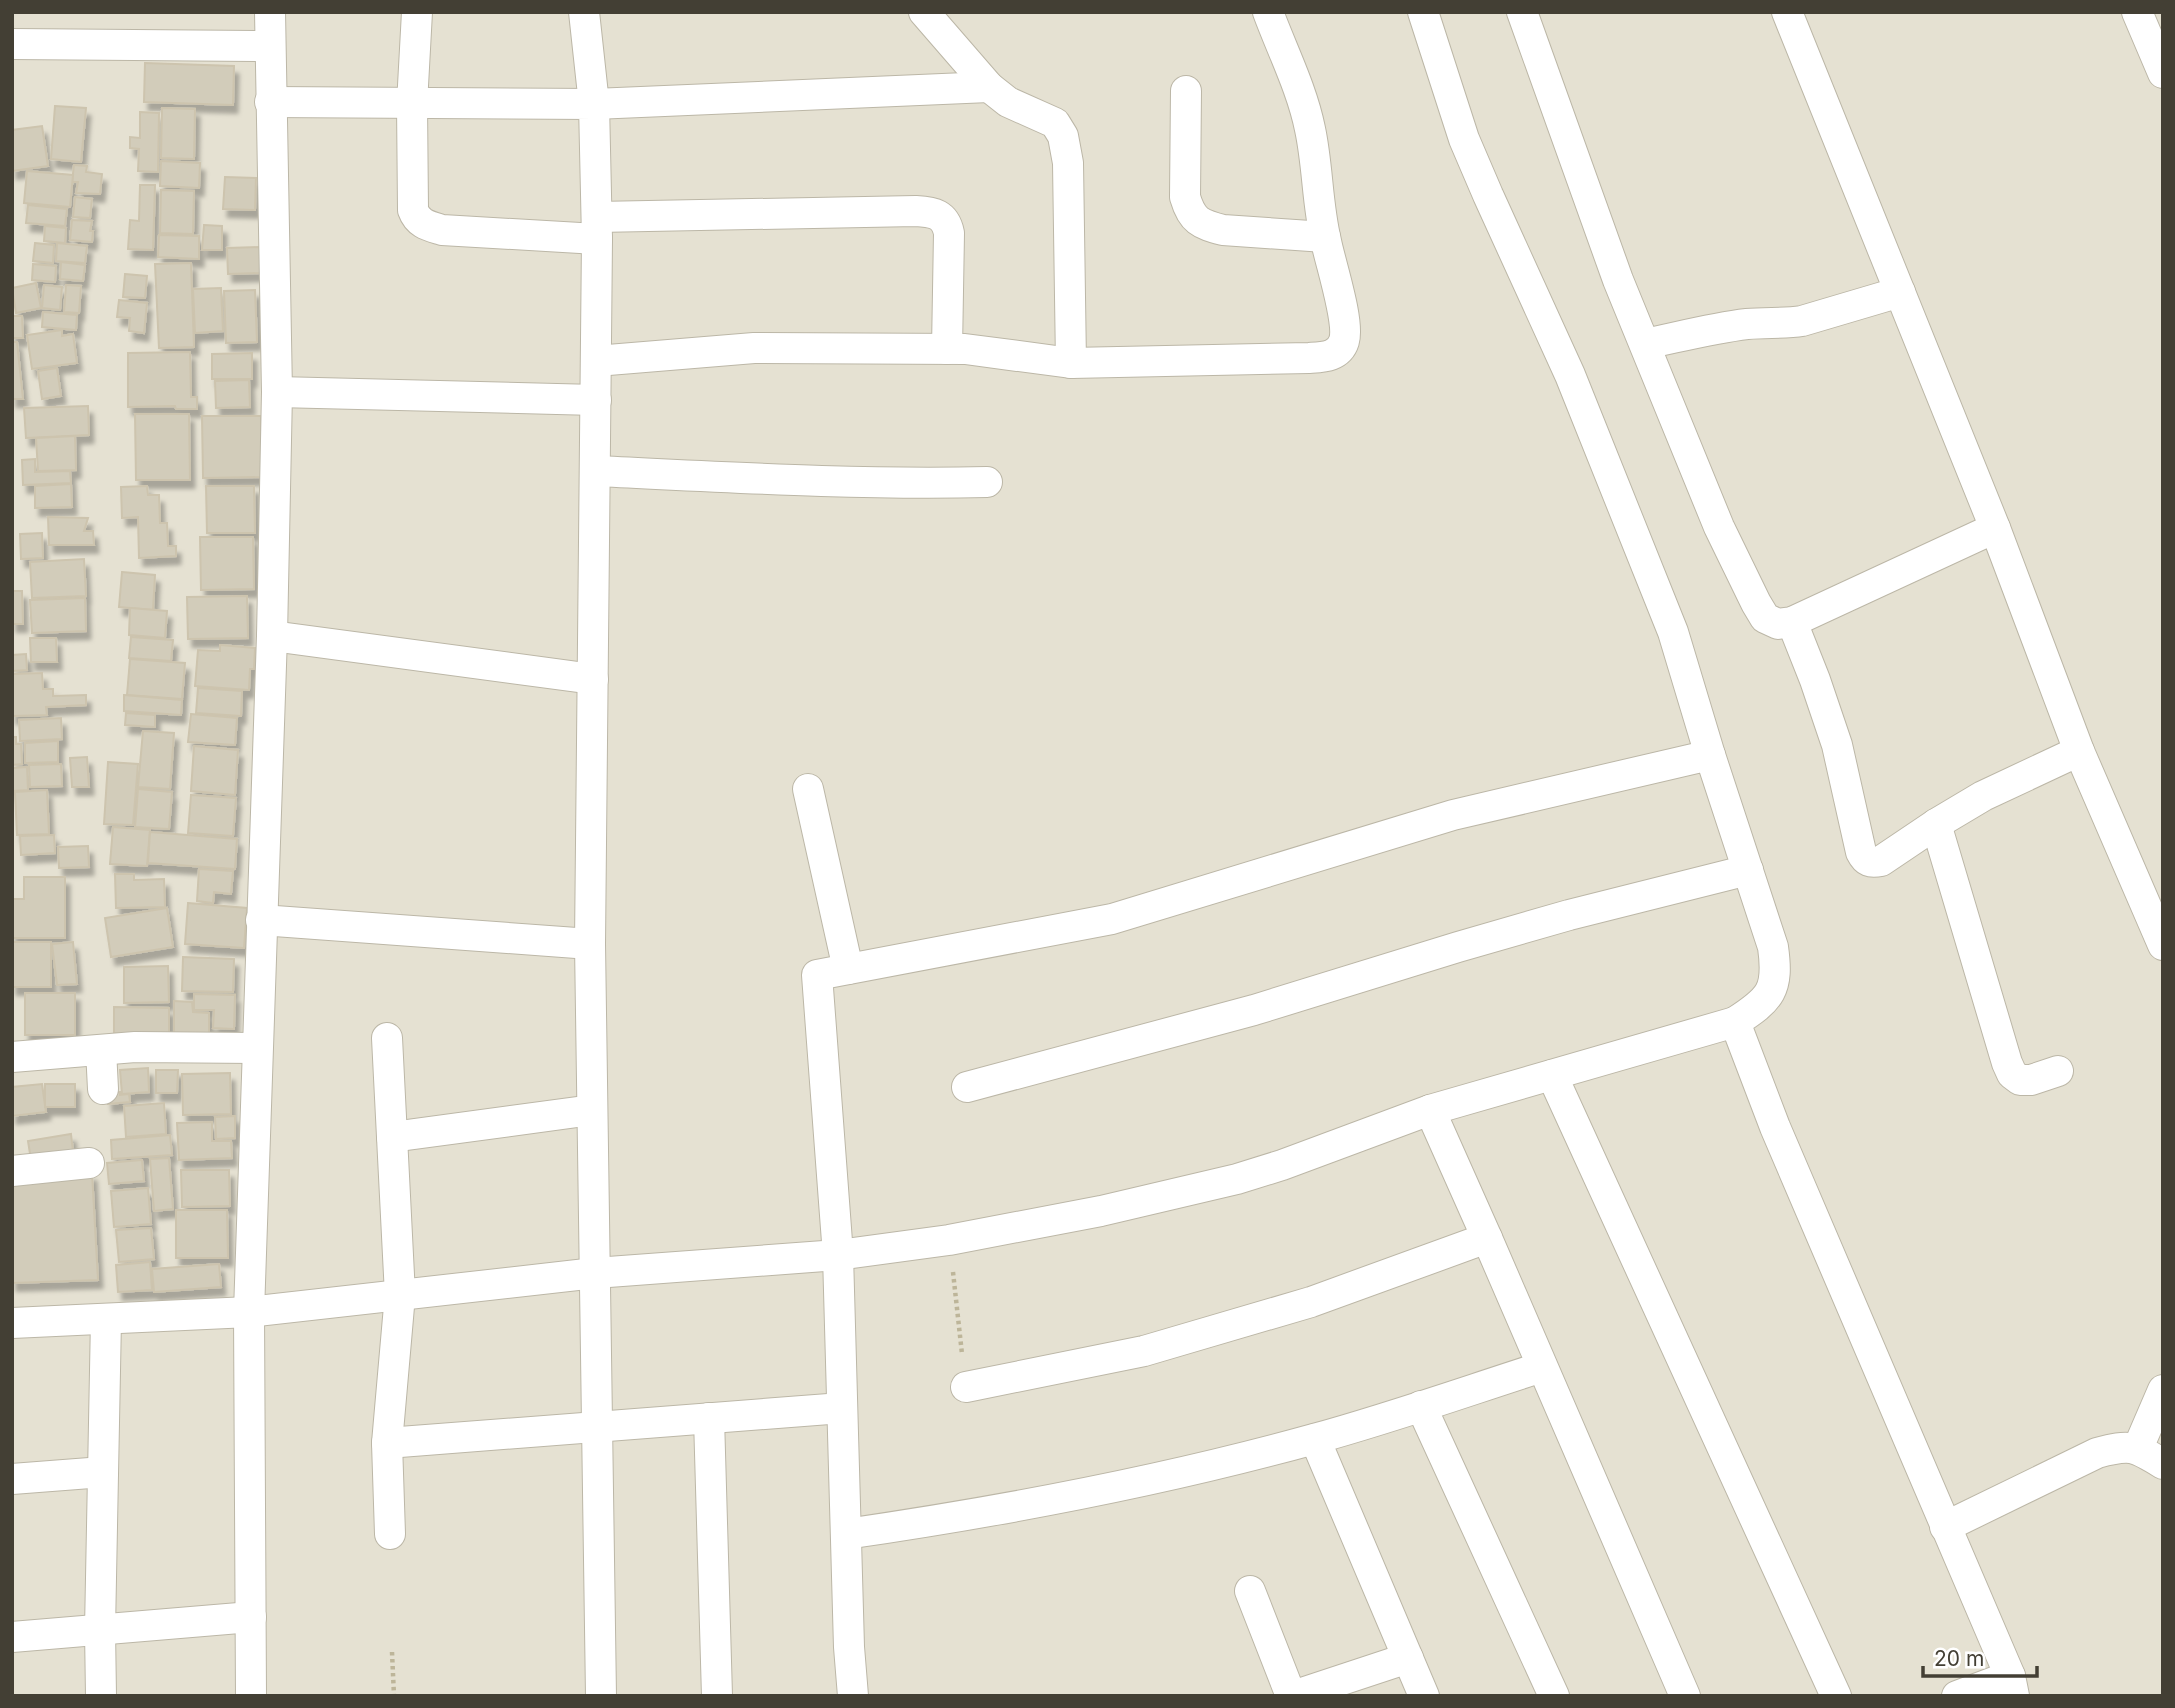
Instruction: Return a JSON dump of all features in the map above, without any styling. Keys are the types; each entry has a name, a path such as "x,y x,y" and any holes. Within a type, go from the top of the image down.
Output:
{"street":[{"path":"251,1696 249,1312 272,636 277,392 270,12"},
{"path":"417,12 412,104 413,210 416,219 442,230 597,228 916,211 937,214 943,218 949,233 947,349"},
{"path":"583,12 594,104 597,228 590,944 601,1696"},
{"path":"924,12 989,87 1008,102 1055,123 1063,136 1068,163 1071,363"},
{"path":"596,361 754,348 979,350 1071,363 1309,358 1325,357 1338,352 1345,340 1344,319 1325,237 1310,126 1268,12"},
{"path":"12,1323 249,1312 595,1273 838,1255 949,1240 1101,1211 1237,1179 1430,1110 1735,1022 1759,1007 1775,979 1773,947 1673,632 1570,375 1464,139 1423,12"},
{"path":"1522,12 1618,279 1719,527 1765,618 1771,622 1792,622 1994,528"},
{"path":"1787,12 1994,528 2079,751 2163,945"},
{"path":"2137,12 2163,73"},
{"path":"12,44 269,46"},
{"path":"270,102 594,104 989,87"},
{"path":"1186,91 1185,197 1189,211 1196,220 1223,230 1325,237"},
{"path":"1645,344 1734,325 1802,321 1900,292"},
{"path":"277,392 596,400"},
{"path":"595,471 862,483 987,482"},
{"path":"1792,622 1829,719 1842,765 1860,852 1871,863 1881,861 1983,796 2079,751"},
{"path":"272,636 593,679"},
{"path":"853,1696 849,1647 838,1255 817,975 1112,919 1453,815 1710,755"},
{"path":"808,789 848,969"},
{"path":"1936,824 2012,1074 2020,1080 2031,1080 2058,1071"},
{"path":"967,1087 1254,1010 1569,915 1748,870"},
{"path":"261,920 590,944"},
{"path":"1735,1022 1775,1127 2012,1686 1957,1696"},
{"path":"387,1038 400,1295 387,1443 390,1534"},
{"path":"12,1057 135,1047 257,1048"},
{"path":"100,1049 103,1088"},
{"path":"1552,1075 1836,1696"},
{"path":"392,1137 592,1110"},
{"path":"1430,1110 1685,1696"},
{"path":"12,1171 89,1163"},
{"path":"966,1387 1144,1351 1311,1302 1487,1238"},
{"path":"101,1696 106,1319"},
{"path":"846,1534 989,1513 1086,1494 1315,1439 1542,1367"},
{"path":"1945,1527 2097,1453 2118,1447 2150,1456 2163,1390"},
{"path":"1420,1406 1553,1696"},
{"path":"387,1443 842,1408"},
{"path":"709,1418 717,1696"},
{"path":"1315,1439 1424,1696"},
{"path":"12,1479 103,1472"},
{"path":"1250,1591 1292,1696 1408,1658"},
{"path":"12,1637 251,1617"}],"path":[{"path":"949,1240 966,1387"},
{"path":"392,1651 394,1696"}],"shaded area":[{"path":"12,12 2163,12 2163,1696 12,1696"}],"building":[{"path":"145,63 234,66 233,105 144,102"},
{"path":"55,106 86,108 81,162 51,159"},
{"path":"162,108 195,109 194,159 161,158"},
{"path":"140,112 159,113 158,172 138,171 139,149 130,148 130,137 140,138"},
{"path":"42,126 48,166 12,171 12,130"},
{"path":"161,161 200,163 199,188 160,186"},
{"path":"74,165 87,166 86,172 102,174 100,194 76,193 78,182 72,182"},
{"path":"27,171 73,175 70,207 24,203"},
{"path":"225,177 256,178 255,210 223,209"},
{"path":"140,185 155,185 153,250 128,249 130,220 139,221"},
{"path":"161,190 194,191 193,234 160,233"},
{"path":"75,197 92,199 90,218 73,217"},
{"path":"28,205 67,209 65,226 26,223"},
{"path":"72,220 92,221 92,242 70,240"},
{"path":"204,225 222,226 222,250 202,250"},
{"path":"45,226 66,228 65,243 44,241"},
{"path":"159,235 199,236 199,259 158,257"},
{"path":"35,243 54,245 53,263 33,261"},
{"path":"57,243 87,246 85,263 56,261"},
{"path":"261,247 261,273 228,274 227,248"},
{"path":"61,262 85,265 83,281 60,279"},
{"path":"191,263 194,347 159,348 155,264"},
{"path":"33,264 56,266 55,282 32,280"},
{"path":"125,274 147,276 145,298 123,297"},
{"path":"36,283 41,308 16,313 12,288"},
{"path":"44,285 62,287 60,310 42,308"},
{"path":"66,285 81,286 79,313 64,312"},
{"path":"221,288 223,331 195,333 193,289"},
{"path":"255,290 257,342 226,343 224,291"},
{"path":"119,300 147,303 144,333 129,331 130,318 117,317"},
{"path":"43,312 77,315 76,330 42,327"},
{"path":"12,316 22,316 23,338 12,338"},
{"path":"62,330 62,336 73,334 77,363 32,369 27,335"},
{"path":"12,342 17,342 23,399 12,399"},
{"path":"190,352 191,397 197,397 197,409 176,409 175,406 128,407 128,353"},
{"path":"252,353 252,379 212,379 212,354"},
{"path":"57,368 61,396 42,399 38,371"},
{"path":"249,380 250,407 216,408 215,381"},
{"path":"88,406 89,435 26,438 24,408"},
{"path":"135,414 189,414 190,480 136,480"},
{"path":"202,416 261,416 262,477 203,478"},
{"path":"75,436 76,470 38,471 36,438"},
{"path":"35,459 35,472 70,471 71,483 23,485 22,460"},
{"path":"71,484 72,507 35,508 35,486"},
{"path":"147,486 148,495 159,495 160,523 167,523 168,546 176,546 176,556 139,558 138,517 122,518 121,487"},
{"path":"206,486 254,486 255,533 207,533"},
{"path":"48,517 88,518 84,531 93,531 94,545 49,545"},
{"path":"42,533 43,558 21,559 20,534"},
{"path":"200,537 253,537 254,589 201,590"},
{"path":"84,559 86,596 32,598 30,562"},
{"path":"122,572 155,575 153,610 119,607"},
{"path":"12,591 22,591 23,624 12,624"},
{"path":"247,596 248,638 188,639 187,597"},
{"path":"85,598 86,631 32,633 30,600"},
{"path":"130,608 167,611 165,638 129,635"},
{"path":"131,637 173,640 171,661 129,658"},
{"path":"30,638 56,638 57,662 31,662"},
{"path":"220,645 255,648 249,690 195,686 198,650 220,651"},
{"path":"26,654 27,670 12,671 12,655"},
{"path":"130,659 185,663 182,699 127,695"},
{"path":"42,673 43,689 53,689 53,696 86,695 86,705 46,707 47,715 12,716 12,674"},
{"path":"198,688 242,691 241,716 196,713"},
{"path":"124,695 182,700 181,715 124,711"},
{"path":"126,713 155,715 155,727 125,725"},
{"path":"191,714 237,718 235,745 188,742"},
{"path":"61,718 62,739 20,741 19,720"},
{"path":"143,731 174,733 170,789 138,787"},
{"path":"12,737 16,737 16,744 21,744 22,764 12,765"},
{"path":"58,741 58,762 25,763 25,743"},
{"path":"194,746 238,750 235,795 191,791"},
{"path":"87,757 89,787 72,787 70,758"},
{"path":"108,762 138,764 133,825 104,824"},
{"path":"61,764 62,786 30,787 29,765"},
{"path":"27,767 28,790 12,791 12,768"},
{"path":"138,789 172,792 169,829 135,827"},
{"path":"47,790 49,834 17,835 15,792"},
{"path":"191,795 236,798 233,836 188,833"},
{"path":"113,827 150,830 147,866 110,864"},
{"path":"150,832 237,839 235,869 148,863"},
{"path":"54,835 55,853 21,855 20,836"},
{"path":"88,846 89,867 59,868 58,847"},
{"path":"199,869 233,871 231,894 214,892 213,903 197,901"},
{"path":"115,874 134,874 134,880 164,879 165,907 116,908"},
{"path":"24,877 65,877 65,938 12,938 12,899 24,899"},
{"path":"188,903 247,908 244,948 185,944"},
{"path":"167,908 173,947 111,957 105,918"},
{"path":"12,942 51,942 51,987 12,987"},
{"path":"73,942 77,984 57,985 52,944"},
{"path":"183,957 234,959 233,992 182,991"},
{"path":"168,966 169,1002 124,1003 124,967"},
{"path":"25,993 75,993 75,1035 25,1035"},
{"path":"194,994 235,995 234,1029 213,1028 214,1010 194,1010"},
{"path":"174,1001 192,1002 193,1012 209,1013 209,1039 174,1038"},
{"path":"114,1007 169,1008 169,1034 114,1033"},
{"path":"148,1068 149,1092 122,1094 120,1070"},
{"path":"156,1070 178,1070 177,1093 156,1093"},
{"path":"230,1073 231,1114 183,1115 182,1074"},
{"path":"42,1084 46,1112 12,1116 12,1087"},
{"path":"45,1084 75,1084 75,1107 45,1107"},
{"path":"120,1092 120,1095 129,1094 130,1102 108,1104 107,1093"},
{"path":"164,1103 166,1134 126,1137 124,1106"},
{"path":"235,1116 235,1138 216,1139 215,1117"},
{"path":"212,1122 212,1141 231,1141 232,1158 179,1160 177,1123"},
{"path":"71,1134 74,1160 32,1166 28,1141"},
{"path":"170,1135 172,1155 112,1159 111,1140"},
{"path":"169,1158 173,1209 154,1211 150,1159"},
{"path":"142,1160 144,1181 109,1184 107,1163"},
{"path":"181,1170 229,1170 230,1206 182,1207"},
{"path":"92,1173 98,1280 12,1283 12,1179"},
{"path":"148,1188 151,1224 114,1227 111,1191"},
{"path":"176,1210 227,1210 228,1258 176,1258"},
{"path":"151,1228 154,1259 119,1262 116,1230"},
{"path":"150,1262 152,1290 118,1292 116,1265"},
{"path":"219,1264 221,1287 154,1292 152,1269"}]}
